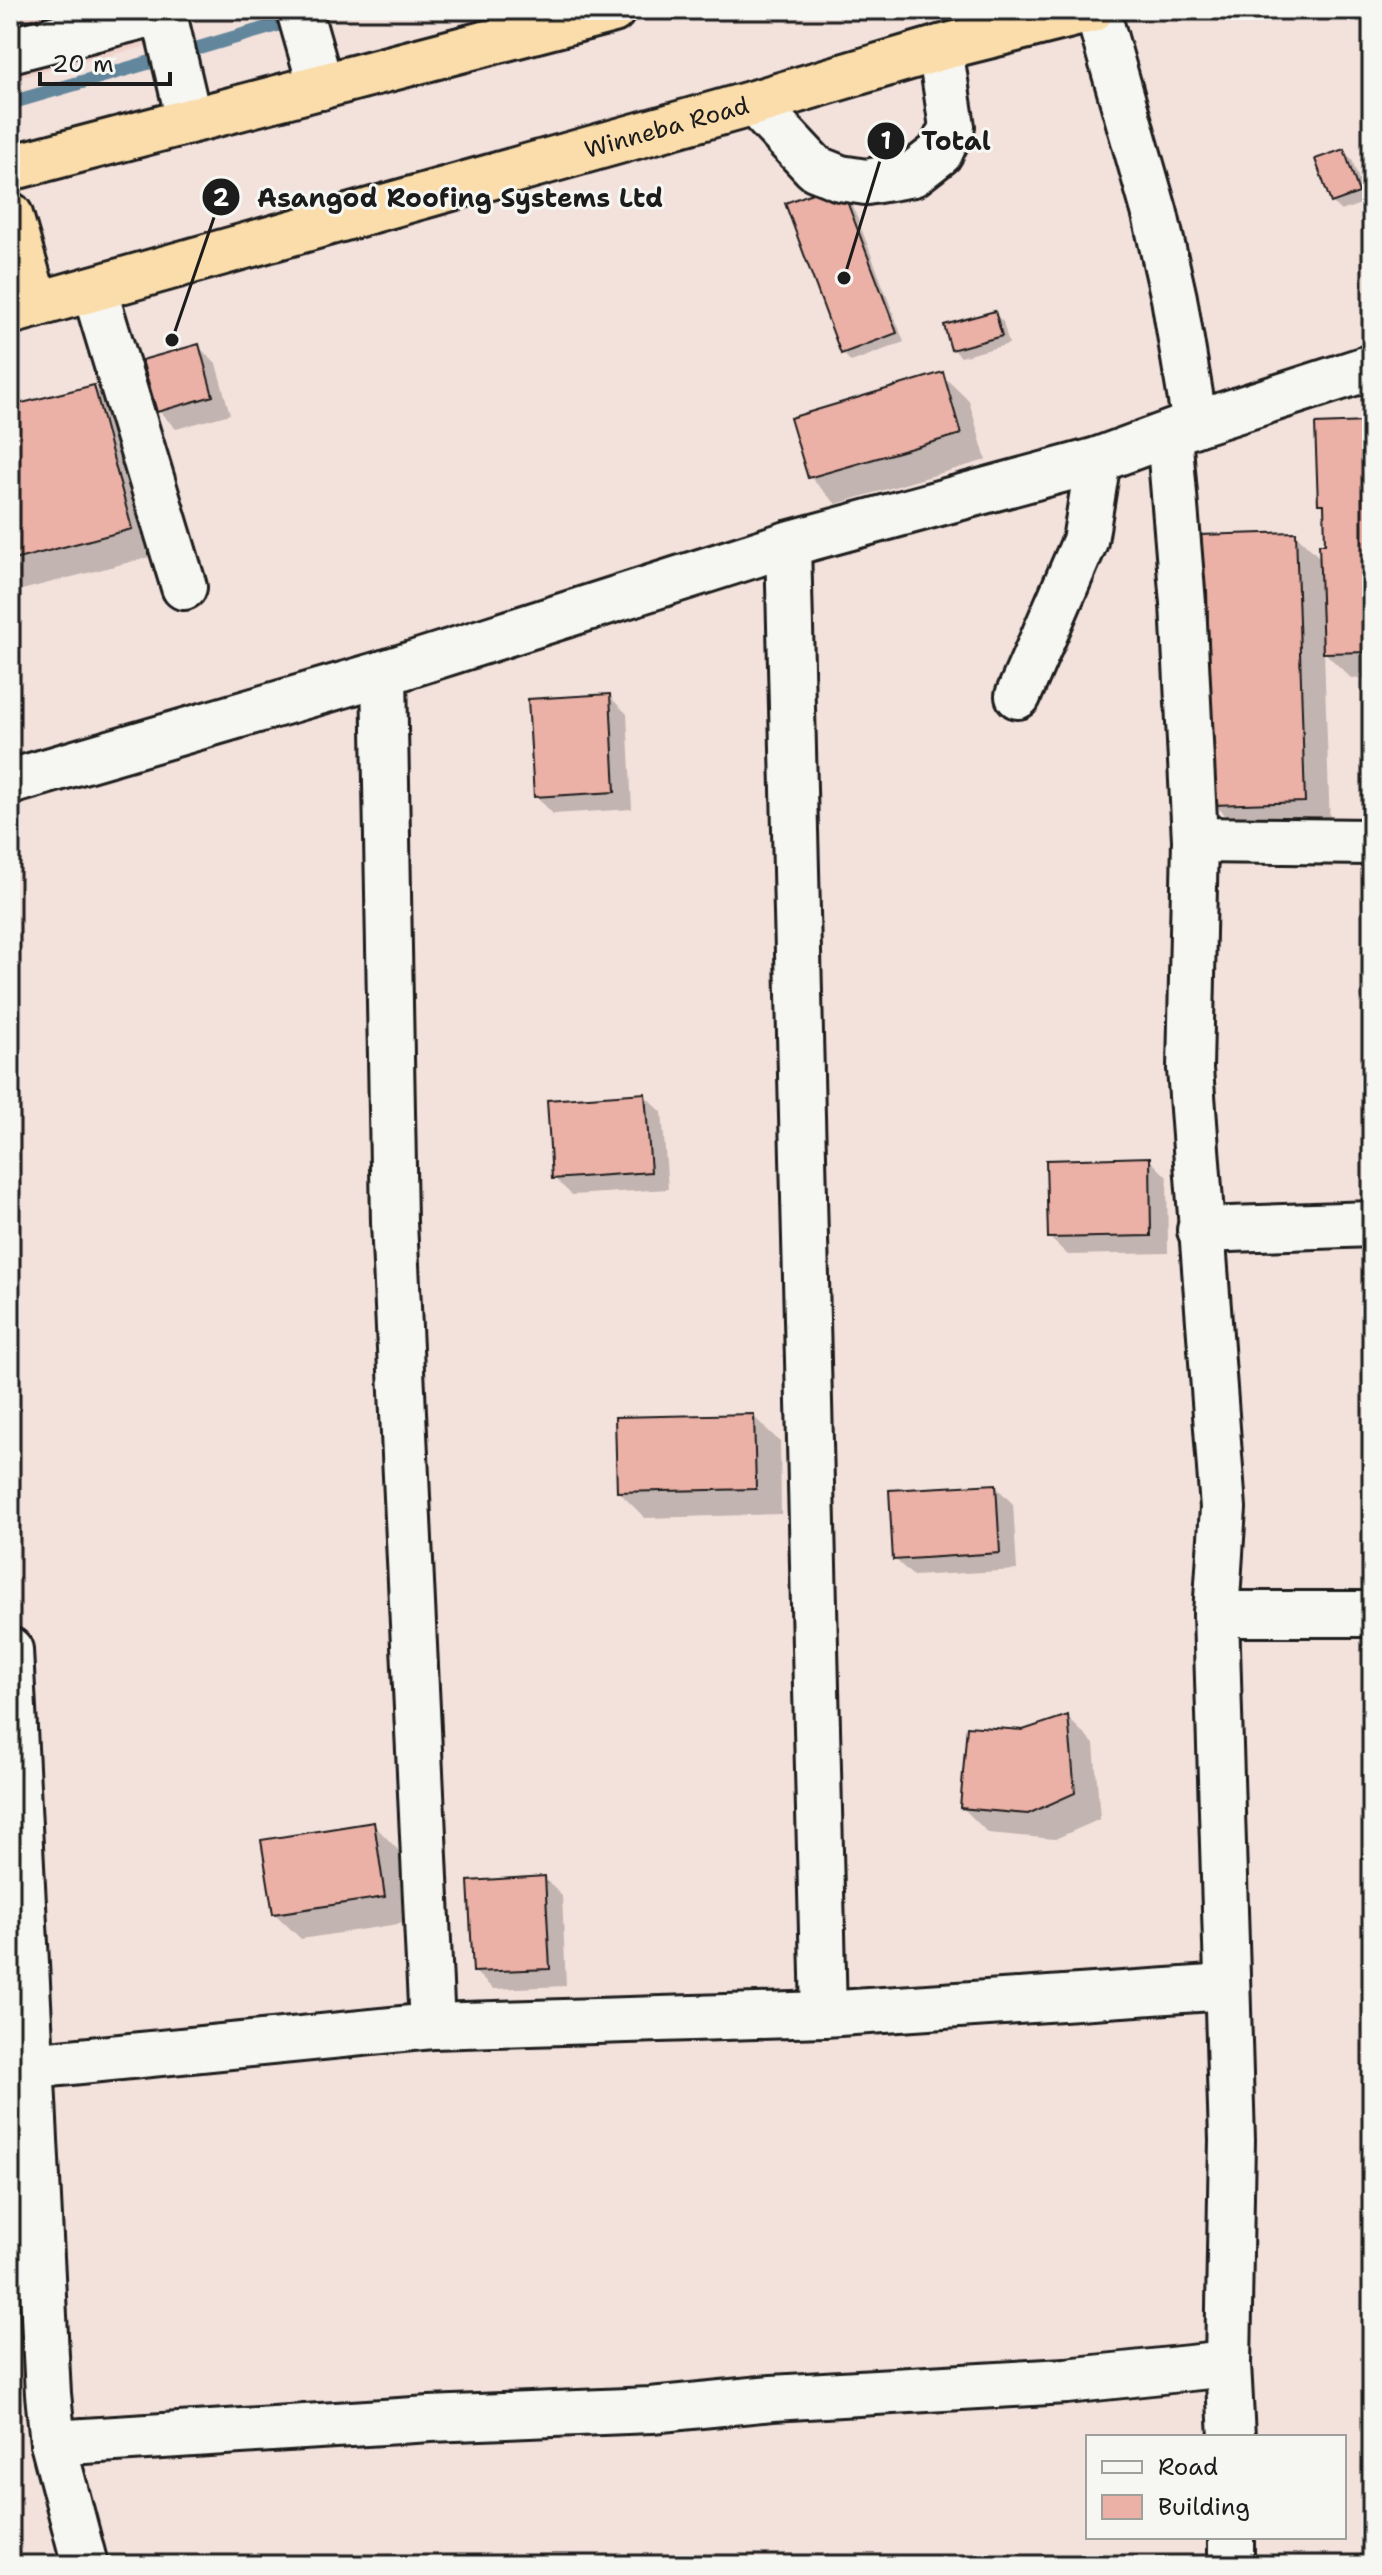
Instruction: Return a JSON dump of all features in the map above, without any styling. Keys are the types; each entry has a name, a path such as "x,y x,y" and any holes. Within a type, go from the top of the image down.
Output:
{"highway":[{"path":"10,168 321,87 537,20 613,10"},
{"name":"Winneba Road","path":"23,309 940,48 1094,10"},
{"path":"10,215 23,309"}],"street":[{"path":"10,50 163,10 189,120"},
{"path":"299,10 321,87"},
{"path":"1094,10 1158,228 1174,298 1182,429 1183,603 1195,840 1190,1069 1223,1508 1216,1614 1232,2140 1228,2364 1232,2435"},
{"path":"754,103 815,168 840,178 866,182 913,174 940,153 952,127 940,48"},
{"path":"94,289 184,587"},
{"path":"10,782 384,673 788,544 1098,460 1372,367"},
{"path":"1018,696 1085,541 1098,460"},
{"path":"788,544 824,2014"},
{"path":"384,673 394,1222 432,2026"},
{"path":"1195,840 1372,842"},
{"path":"1200,1230 1372,1224"},
{"path":"1216,1614 1372,1614"},
{"path":"10,1650 48,2394 53,2443 85,2565"},
{"path":"30,2066 432,2026 824,2014 1227,1987"},
{"path":"53,2443 430,2419 651,2410 832,2394 1066,2381 1228,2364"},
{"path":"1231,2539 1231,2565"}],"shaded area":[{"path":"10,10 159,10 148,46 10,80"}],"building":[{"path":"1344,149 1359,193 1331,203 1315,159"},
{"path":"840,183 897,333 841,354 785,203"},
{"path":"995,311 1002,336 951,350 944,325"},
{"path":"199,344 213,396 157,412 142,360"},
{"path":"943,372 961,434 808,478 790,418"},
{"path":"94,385 132,529 10,561 10,406"},
{"path":"1367,422 1372,652 1323,653 1319,544 1325,544 1324,504 1318,504 1315,424"},
{"path":"1296,532 1305,802 1213,805 1207,590 1200,590 1199,535"},
{"path":"610,694 615,792 534,797 528,699"},
{"path":"645,1093 651,1172 552,1179 547,1100"},
{"path":"1150,1157 1151,1236 1048,1238 1046,1160"},
{"path":"754,1414 756,1489 617,1492 615,1417"},
{"path":"996,1484 1000,1553 893,1560 889,1490"},
{"path":"1068,1715 1075,1793 1028,1814 960,1808 967,1726 1023,1730"},
{"path":"374,1822 385,1897 273,1914 261,1840"},
{"path":"545,1876 550,1969 473,1972 468,1881"}],"waterway":[{"path":"192,50 287,22"},
{"path":"10,103 161,59"}],"place":[{"name":"Total","path":"844,278"},
{"name":"Asangod Roofing Systems Ltd","path":"172,340"}]}
